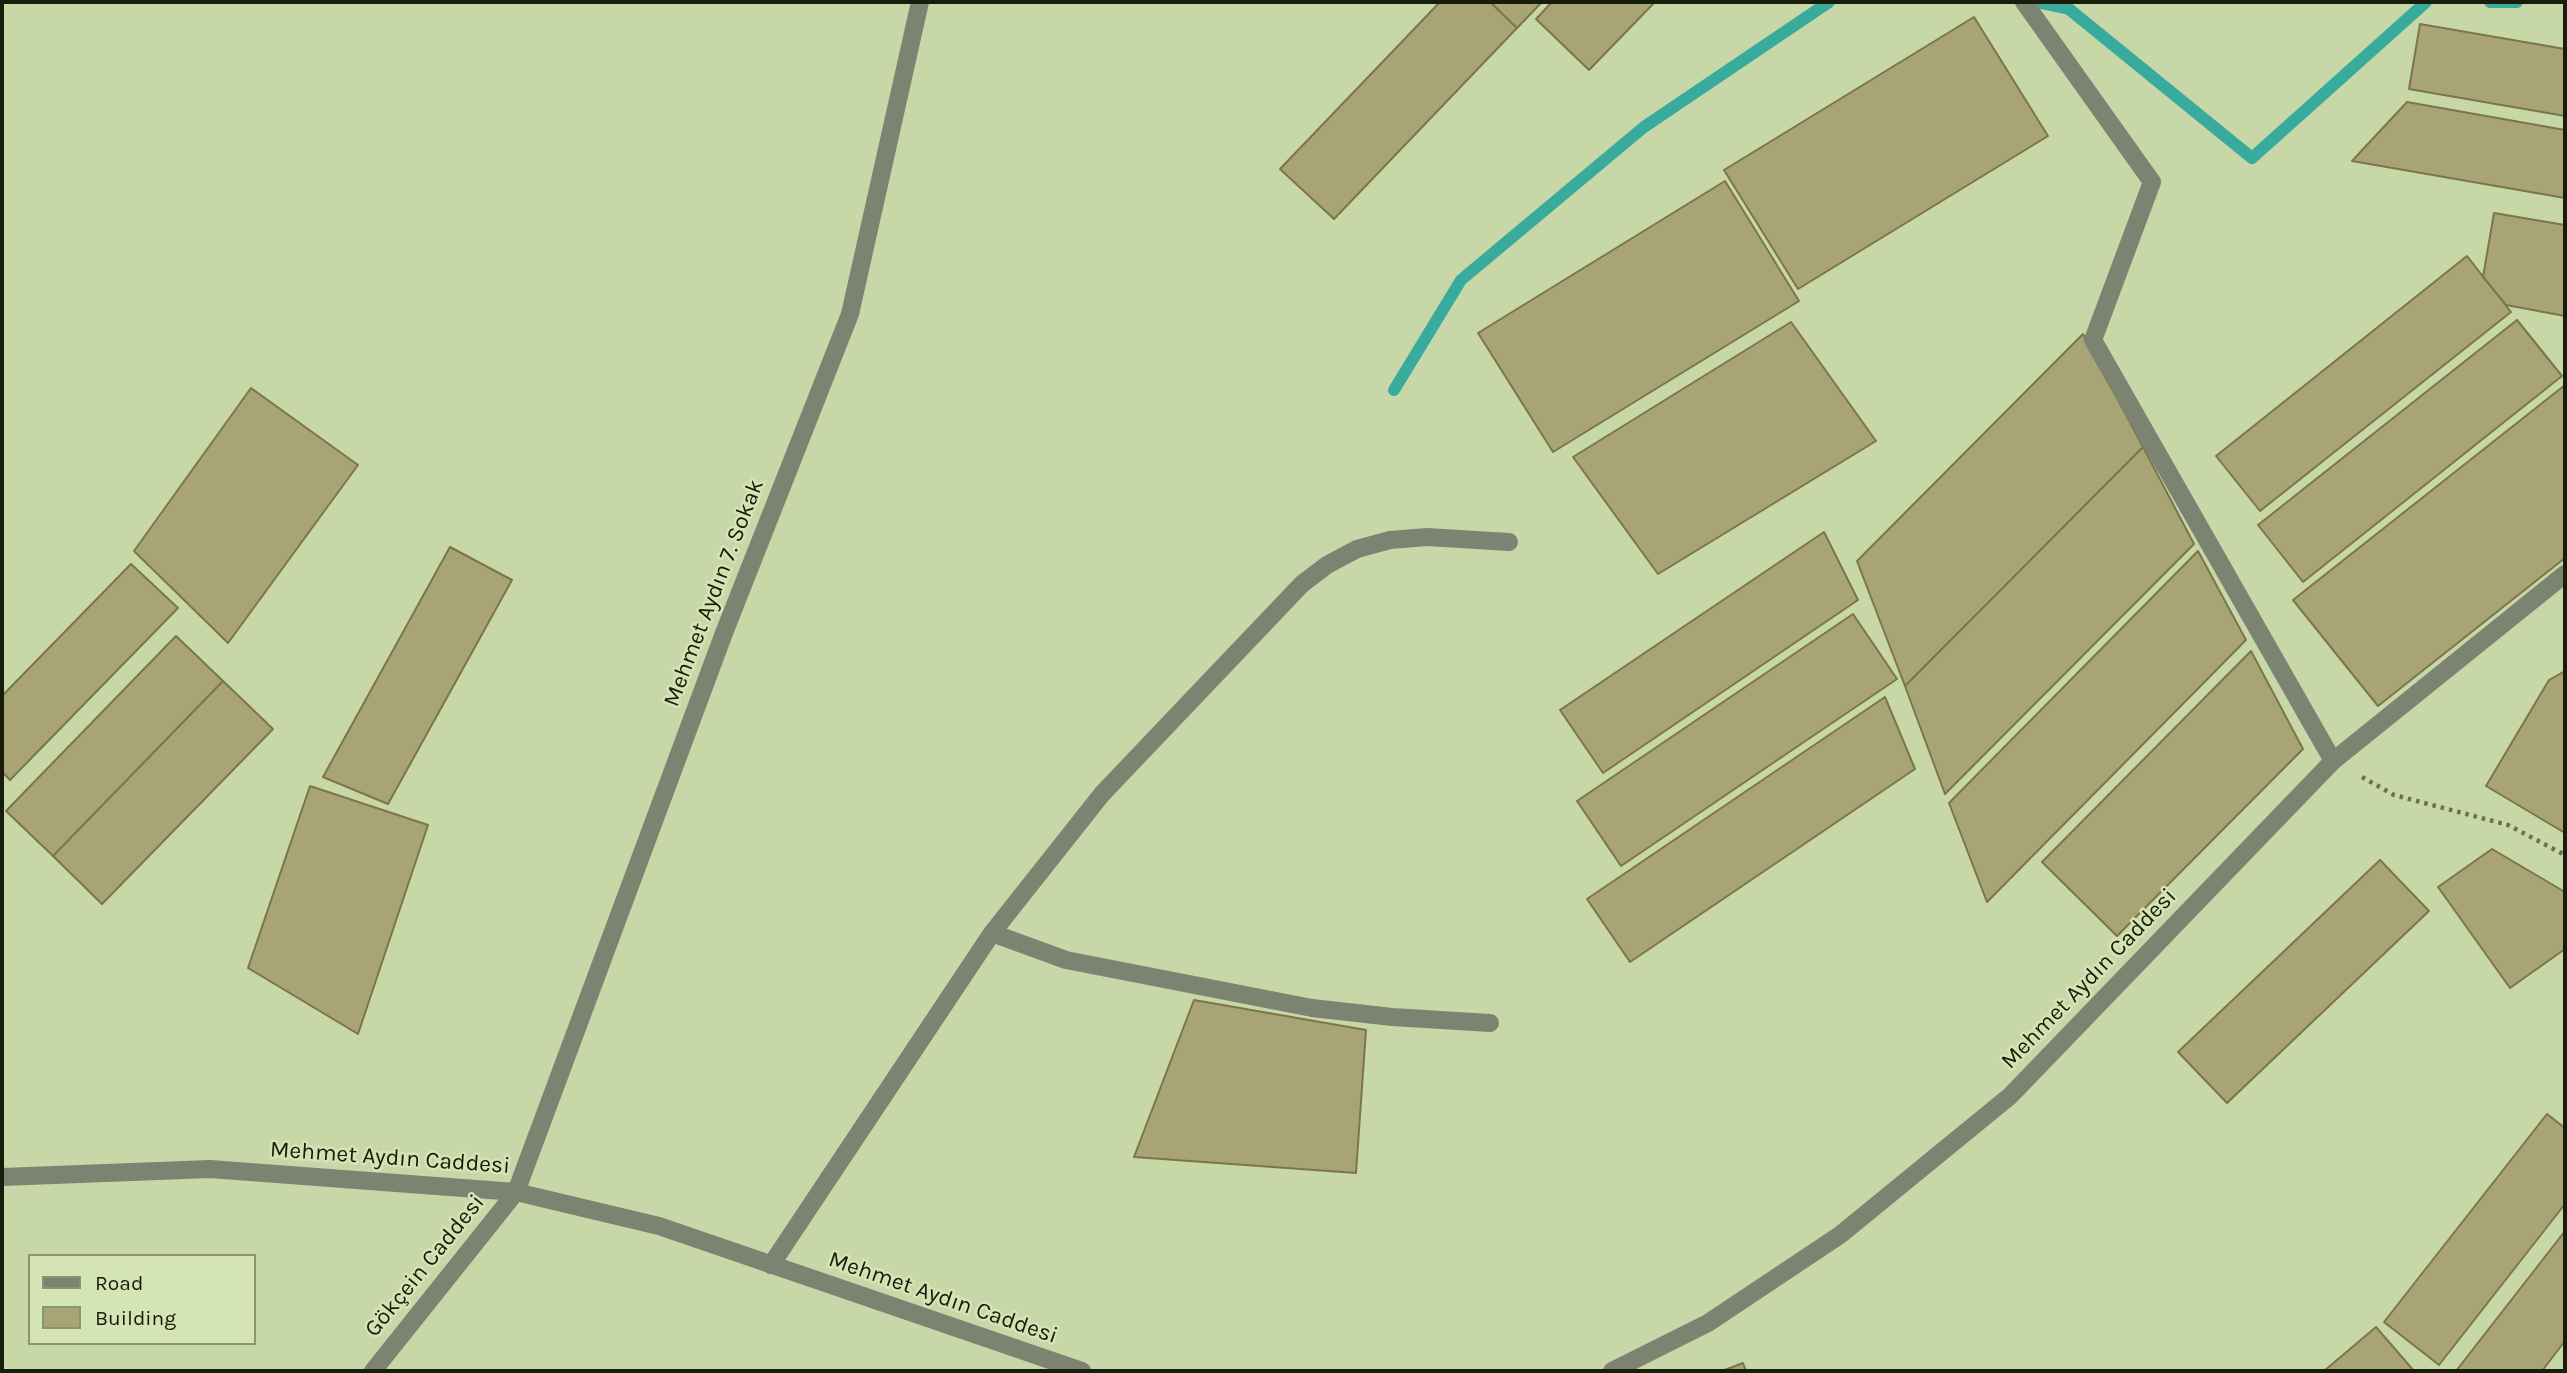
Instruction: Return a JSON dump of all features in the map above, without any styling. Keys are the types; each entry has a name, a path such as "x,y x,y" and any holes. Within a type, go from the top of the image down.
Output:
{"street":[{"name":"Mehmet Aydın 7. Sokak","path":"516,1192 724,634 850,314 920,2"},
{"path":"2026,3 2152,182 2093,340 2333,761"},
{"path":"771,1265 992,933 1102,794 1302,584 1326,565 1357,549 1390,540 1427,537 1509,542"},
{"name":"Mehmet Aydın Caddesi","path":"1612,1371 1708,1323 1840,1235 2010,1096 2333,761 2565,574"},
{"path":"992,933 1066,960 1312,1008 1392,1017 1490,1023"},
{"name":"Mehmet Aydın Caddesi","path":"2,1177 210,1169 516,1192 659,1226 1082,1371"},
{"name":"Gökçein Caddesi","path":"373,1371 516,1192"}],"path":[{"path":"2333,761 2393,795 2508,825 2565,855"}],"building":[{"path":"1440,2 1490,2 1517,28 1334,219 1280,169"},
{"path":"1490,2 1542,2 1517,28"},
{"path":"1552,2 1655,2 1589,70 1536,19"},
{"path":"1974,17 2048,136 1798,289 1724,170"},
{"path":"2420,24 2565,49 2565,116 2409,89"},
{"path":"2407,102 2565,130 2565,198 2352,161"},
{"path":"1725,181 1799,301 1553,452 1478,333"},
{"path":"2494,213 2565,225 2565,316 2506,305 2483,277"},
{"path":"2467,256 2511,312 2260,511 2216,456"},
{"path":"2517,320 2562,376 2303,582 2258,525"},
{"path":"1791,322 1876,441 1658,574 1573,457"},
{"path":"2083,334 2143,447 1905,686 1857,561"},
{"path":"2565,385 2565,558 2378,706 2293,600"},
{"path":"251,388 358,465 228,643 134,551"},
{"path":"2143,447 2194,544 1945,794 1905,686"},
{"path":"1824,532 1858,600 1603,773 1560,710"},
{"path":"450,547 512,580 388,804 323,777"},
{"path":"2198,551 2246,640 1987,902 1949,803"},
{"path":"131,564 178,608 10,780 2,772 2,696"},
{"path":"1853,614 1897,679 1621,866 1577,801"},
{"path":"176,636 223,681 53,856 6,811"},
{"path":"2251,651 2303,749 2117,936 2042,862"},
{"path":"2565,671 2565,833 2486,786 2549,680"},
{"path":"223,681 273,729 102,904 53,856"},
{"path":"1885,697 1915,769 1630,962 1587,899"},
{"path":"310,786 428,825 358,1034 248,968"},
{"path":"2492,849 2565,892 2565,949 2510,988 2438,887"},
{"path":"2380,860 2429,911 2227,1103 2178,1052"},
{"path":"1194,1000 1366,1030 1356,1173 1134,1157"},
{"path":"2547,1114 2565,1128 2565,1204 2439,1365 2384,1322"},
{"path":"2565,1231 2565,1341 2542,1371 2456,1371"},
{"path":"2376,1327 2414,1371 2324,1371"},
{"path":"1743,1363 1746,1371 1722,1371"}],"waterway":[{"path":"1394,390 1461,280 1644,127 1829,2"},
{"path":"2036,2 2069,9 2252,158 2426,2"},
{"path":"2490,2 2517,2"}]}
